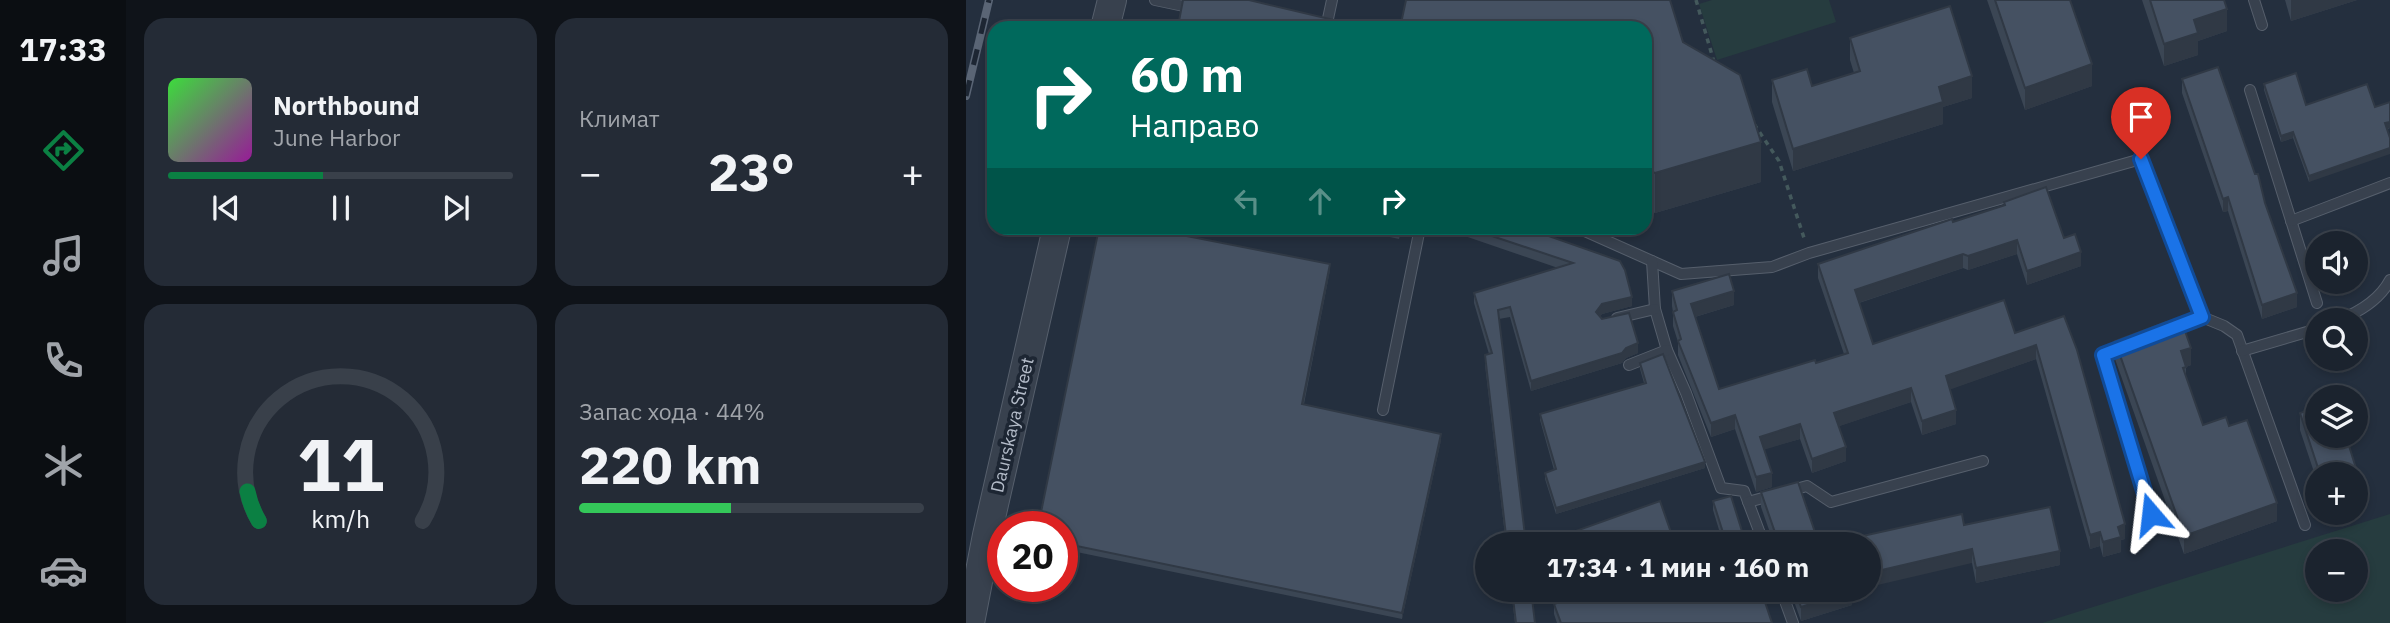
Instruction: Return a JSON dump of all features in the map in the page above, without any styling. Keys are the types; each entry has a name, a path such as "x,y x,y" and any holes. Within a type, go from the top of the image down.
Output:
{"street":[{"path":"1107,21 1112,0"},
{"name":"Daurskaya Street","path":"970,623 987,535 1055,235"}],"lane":[{"path":"1155,0 1209,11"},
{"path":"1328,21 1332,0"},
{"path":"2254,0 2262,25"},
{"path":"2249,90 2317,303"},
{"path":"1593,235 1681,274 1772,267 1809,253 2141,159 2202,317"},
{"path":"2291,221 2390,183"},
{"path":"1383,410 1419,235"},
{"path":"1652,261 1655,309 1667,350 1721,488 1744,491 1759,532"},
{"path":"2364,308 2386,288 2390,280"},
{"path":"1604,321 1655,309"},
{"path":"2151,514 2103,355 2202,317 2237,335 2305,525"},
{"path":"2242,351 2305,333"},
{"path":"1629,365 1667,350"},
{"path":"1748,502 1807,486 1831,502 1983,461"},
{"path":"1785,602 1793,623"}],"path":[{"path":"1696,0 1713,61 1720,72"},
{"path":"1749,117 1779,161 1809,253"}],"green space":[{"path":"1712,0 1829,0 1836,22 1717,60 1699,4"},
{"path":"2390,514 2390,623 2042,623 2305,541 2305,602 2368,602 2368,539 2310,539 2355,525 2368,525 2368,521"}],"building":[{"path":"1183,0 1249,0 1338,21 1179,21"},
{"path":"1406,0 1670,0 1683,42 1740,75 1761,142 1652,172 1652,21 1402,21"},
{"path":"1995,0 2070,0 2092,64 2025,88"},
{"path":"2150,0 2224,0 2227,9 2194,20 2198,33 2164,44"},
{"path":"1950,6 1972,76 1939,87 1943,102 1793,149 1772,80 1807,69 1812,86 1860,71 1850,38"},
{"path":"2218,67 2255,174 2258,174 2265,203 2297,293 2262,305 2228,197 2223,199 2182,79"},
{"path":"2296,73 2306,105 2367,84 2375,107 2390,102 2390,122 2385,123 2390,148 2309,176 2293,132 2281,136 2264,84"},
{"path":"2046,187 2064,238 2075,234 2081,252 2027,271 2017,240 1968,256 1963,254 1855,290 1873,344 2004,300 2015,333 2064,316 2077,350 2125,524 2118,527 2121,537 2103,542 2100,532 2090,535 2036,345 1946,376 1956,410 1922,421 1911,388 1834,413 1846,447 1812,459 1800,424 1760,437 1772,473 1756,477 1735,415 1711,423 1678,341 1681,339 1673,312 1677,310 1672,291 1729,274 1734,291 1691,304 1719,389 1815,360 1816,363 1848,353 1818,264 1952,219 1953,222 2005,205 2004,202"},
{"path":"1098,235 1182,235 1330,264 1302,404 1441,434 1402,613 1078,546 1078,511 1041,511"},
{"path":"1489,235 1546,235 1620,261 1632,297 1602,304 1596,312 1602,319 1629,313 1638,343 1626,348 1622,353 1531,381 1510,307 1498,310 1525,532 1506,532 1485,355 1492,353 1474,293 1573,263"},
{"path":"2166,322 2171,336 2185,331 2191,348 2181,351 2186,367 2183,368 2203,425 2226,417 2229,426 2247,420 2277,503 2184,536 2115,341"},
{"path":"1663,354 1705,462 1556,508 1545,473 1556,469 1540,414 1646,383 1640,363"},
{"path":"2305,411 2305,428 2300,413"},
{"path":"2311,448 2350,448 2354,462 2316,462"},
{"path":"1798,482 1815,532 1775,532 1761,492"},
{"path":"1731,496 1742,532 1723,532 1713,501"},
{"path":"1660,501 1671,532 1573,532"},
{"path":"2050,507 2060,551 1976,568 1972,549 1881,570 1881,532 1962,514 1964,525"},
{"path":"1513,602 1532,602 1535,623 1516,623"},
{"path":"1765,602 1772,623 1561,623 1554,604"},
{"path":"1799,602 1817,602 1801,607"}],"railway":[{"path":"966,96 989,0"}],"route":[{"path":"2141,159 2202,317 2103,355 2151,514"}]}
